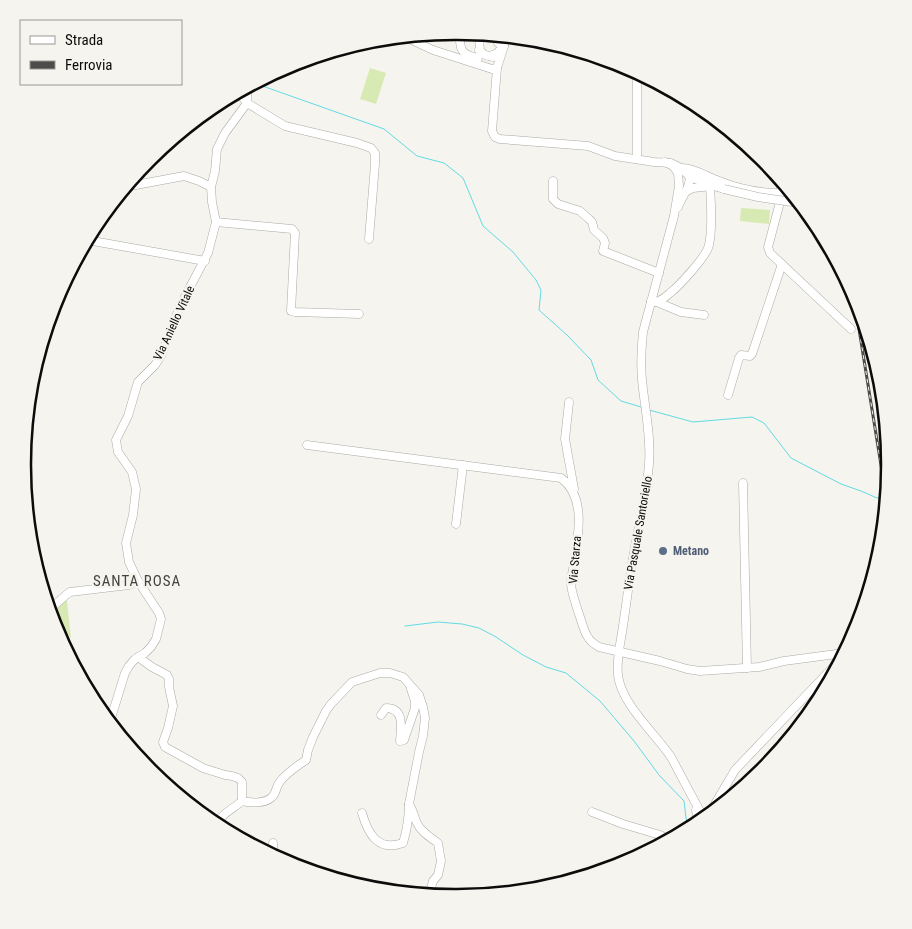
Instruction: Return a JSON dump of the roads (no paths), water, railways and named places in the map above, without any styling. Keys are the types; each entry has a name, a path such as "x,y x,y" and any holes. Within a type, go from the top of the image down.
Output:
{"street":[{"path":"460,40 462,52 481,59 495,69 497,65"},
{"path":"480,41 481,59 495,82"},
{"path":"416,42 433,50 481,59 496,59 497,65"},
{"path":"498,42 504,46"},
{"path":"505,43 497,65 495,82 492,131 495,137 500,139 588,146 615,156 665,162 680,171"},
{"path":"481,59 494,55 504,46"},
{"path":"637,81 637,159"},
{"path":"243,98 285,126 372,148 376,164 369,239"},
{"name":"Via Aniello Vitale","path":"113,714 125,673 138,657 151,647 156,639 161,619 159,612 138,581 129,562 126,543 133,515 136,490 132,472 118,452 116,440 128,416 138,382 161,356 180,306 208,253 216,222 211,187 216,155 220,142 243,98"},
{"path":"680,171 687,168 692,174 712,186 758,197 789,202"},
{"path":"674,216 680,171"},
{"path":"679,186 692,174"},
{"path":"674,216 687,191 692,174"},
{"path":"692,174 734,186 781,193 768,247 770,254 851,329"},
{"path":"136,185 184,176 211,187"},
{"path":"553,181 553,199 558,204 580,211 592,222 594,230 603,238 606,244 603,251 659,273"},
{"path":"679,186 687,191"},
{"path":"687,191 693,188 712,186"},
{"path":"654,302 670,294 708,250 711,231 712,186"},
{"name":"Via Pasquale Santoriello","path":"674,216 659,273 654,302 641,346 641,370 649,440 648,483 634,549 618,675 625,697 668,752 694,801 702,811"},
{"path":"216,222 292,230 295,233 291,311 359,314"},
{"path":"95,241 205,261"},
{"path":"728,395 739,358 741,355 750,356 752,354 782,264"},
{"path":"654,302 681,312 704,315"},
{"name":"Via Starza","path":"569,402 565,439 579,518 571,584 586,636 591,643 599,647 700,671 759,667 784,661 836,653"},
{"path":"307,445 562,478 569,483 575,493"},
{"path":"456,524 463,466"},
{"path":"743,483 747,668"},
{"path":"55,604 70,592 129,585 138,581"},
{"path":"138,657 167,675 170,679 169,687 173,706 163,742 165,747 203,768 238,778 242,782 242,801 220,818"},
{"path":"242,801 249,803 263,802 273,797 279,783 306,760 313,737 326,712 352,682 380,673 403,677 420,696 425,718 409,804 407,829 403,843 397,846 377,842 365,824 362,813"},
{"path":"717,800 736,770 824,676"},
{"path":"381,715 386,708 391,708 397,713 402,721 400,741 404,740 415,708 412,686"},
{"path":"694,801 704,809"},
{"path":"409,804 418,826 438,842 442,861 438,875 433,881 431,888"},
{"path":"592,812 661,836"},
{"path":"272,847 273,843"}],"waterway":[{"path":"264,86 384,129 417,156 444,163 463,178 483,226 513,252 536,280 541,290 539,310 591,360 598,380 621,401 641,407"},
{"path":"649,410 693,422 752,417 764,423 791,458 841,484 879,497"},
{"path":"405,626 438,622 479,628 546,667 566,673 600,701 634,741 659,775 684,801 687,821"}],"railway":[{"path":"860,334 881,465"}],"place":[{"name":"Metano","path":"663,551"}],"district":[{"name":"SANTA ROSA","path":"137,581"}]}
